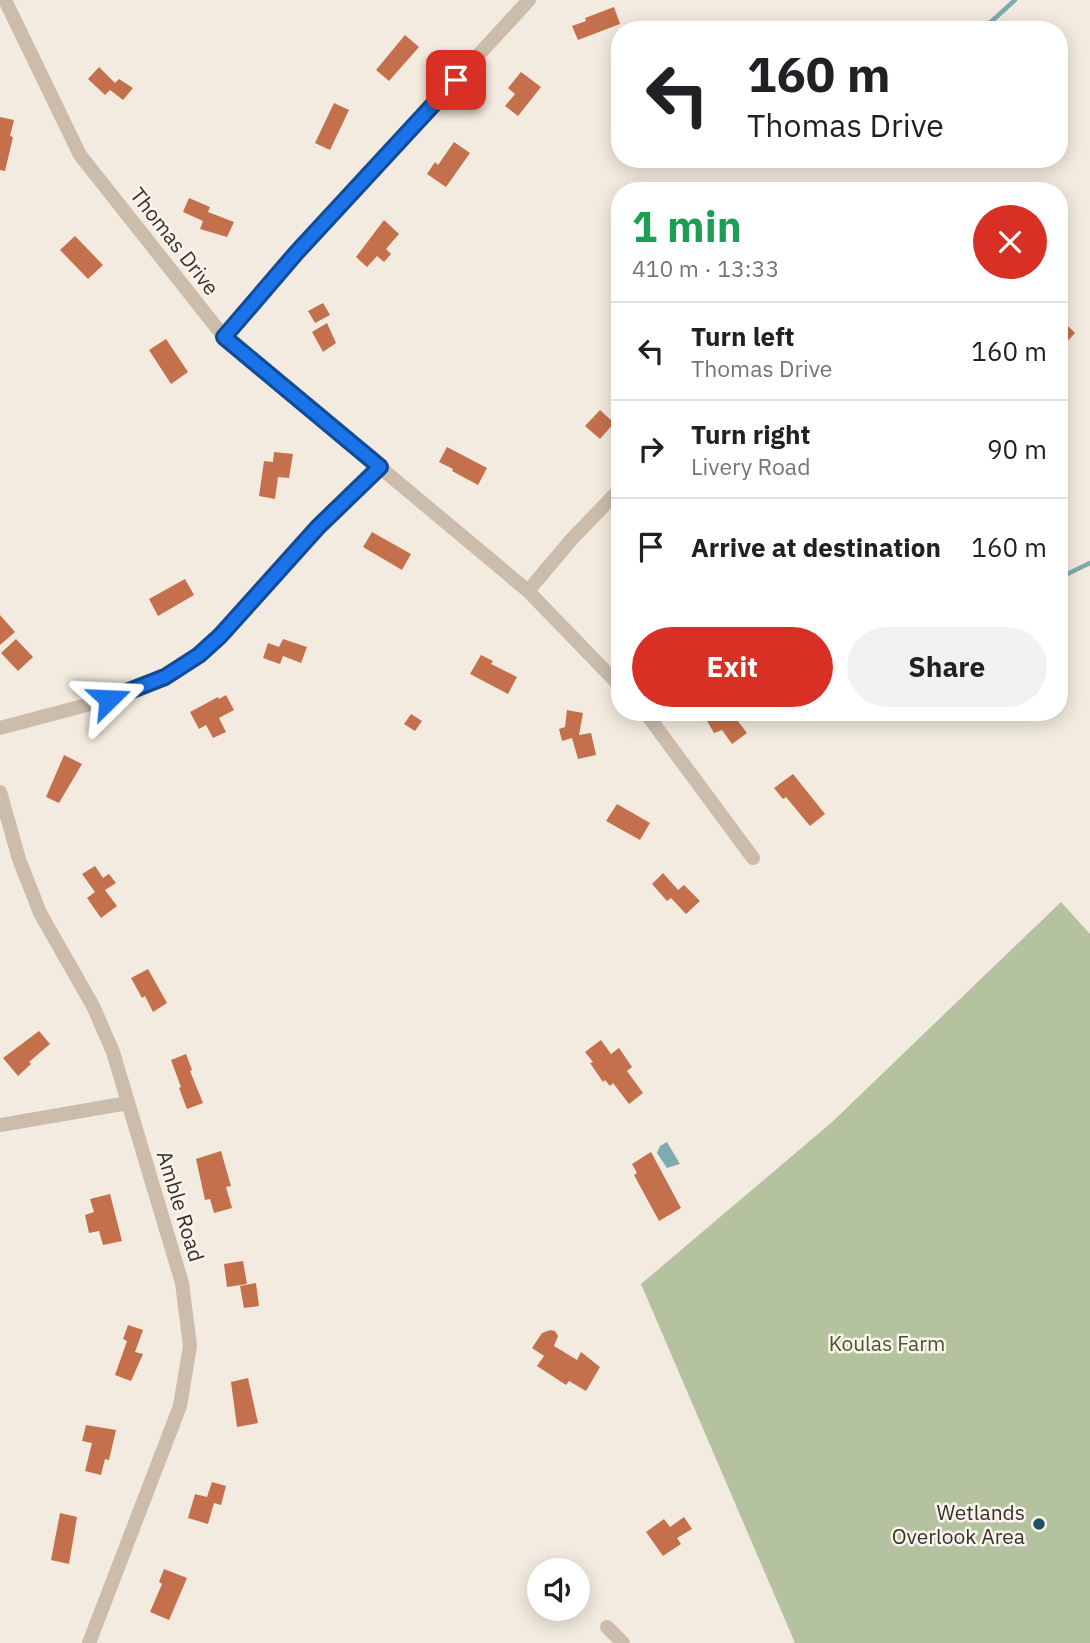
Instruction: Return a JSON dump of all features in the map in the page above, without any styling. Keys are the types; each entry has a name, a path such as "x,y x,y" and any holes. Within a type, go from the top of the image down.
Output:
{"street":[{"name":"Thomas Drive","path":"5,0 80,155 224,337 528,591 611,677"},
{"path":"224,337 297,252 529,0"},
{"path":"0,728 109,699 165,677 199,655 220,636 318,527 380,467"},
{"path":"528,591 570,540 611,498"},
{"path":"652,721 752,858"},
{"name":"Amble Road","path":"0,792 19,859 40,914 93,1006 113,1052 182,1283 190,1346 180,1406 89,1643"},
{"path":"0,1125 128,1103"},
{"path":"607,1627 623,1643"}],"green space":[{"name":"Koulas Farm","path":"1061,902 1090,934 1090,1643 795,1643 641,1284 831,1123"}],"water":[{"path":"667,1142 680,1164 667,1168 657,1153 660,1146"}],"building":[{"path":"614,7 619,21 611,21 611,27 578,40 572,26 586,21 585,18"},
{"path":"405,35 419,47 389,81 376,70"},
{"path":"99,67 115,83 119,79 133,88 123,100 110,90 105,95 88,79"},
{"path":"521,72 541,87 518,116 505,106 515,94 508,88"},
{"path":"334,103 349,110 330,150 315,143"},
{"path":"0,117 14,120 5,171 0,170"},
{"path":"454,142 470,153 446,187 427,174 435,162 438,165"},
{"path":"189,198 210,207 208,212 234,222 227,237 200,229 203,221 183,212"},
{"path":"384,220 399,234 386,249 391,254 384,262 377,256 367,267 356,257"},
{"path":"75,236 103,265 88,279 60,250"},
{"path":"323,303 330,315 315,323 308,311"},
{"path":"327,323 336,343 323,352 312,332"},
{"path":"1068,326 1075,333 1068,340"},
{"path":"166,339 188,372 171,384 149,350"},
{"path":"600,410 611,420 611,426 600,439 585,426"},
{"path":"447,447 487,468 478,485 439,462"},
{"path":"274,452 293,454 289,478 278,477 275,499 259,496 264,461 273,462"},
{"path":"372,532 411,554 402,570 363,547"},
{"path":"185,579 194,595 158,616 149,599"},
{"path":"0,615 15,632 0,645"},
{"path":"16,639 33,657 18,671 1,653"},
{"path":"283,639 307,647 301,663 283,656 280,664 263,658 268,643 279,647"},
{"path":"481,655 493,661 491,664 517,677 508,694 470,674"},
{"path":"226,695 234,710 219,718 226,732 213,738 206,725 199,729 190,712"},
{"path":"567,710 583,713 579,735 591,733 596,755 578,759 572,738 562,741 559,729 565,727"},
{"path":"411,714 422,721 415,731 404,724"},
{"path":"707,721 738,721 747,733 732,744 722,730 714,733"},
{"path":"64,755 82,764 59,803 46,797"},
{"path":"793,774 825,814 810,826 786,797 783,799 774,788"},
{"path":"617,804 650,823 640,840 606,821"},
{"path":"95,866 103,878 109,874 116,883 105,890 117,906 101,918 87,898 95,892 82,874"},
{"path":"663,873 678,890 684,885 700,901 686,914 671,898 667,901 652,884"},
{"path":"148,969 167,1003 153,1012 131,978"},
{"path":"39,1031 50,1044 29,1062 31,1064 18,1076 3,1058"},
{"path":"601,1040 611,1054 619,1048 632,1067 627,1071 643,1093 629,1104 613,1083 610,1086 605,1080 603,1082 585,1052"},
{"path":"186,1054 203,1103 187,1109 171,1060"},
{"path":"221,1151 231,1186 226,1187 232,1208 214,1213 210,1199 205,1200 196,1159"},
{"path":"651,1152 681,1208 659,1221 634,1175 637,1173 632,1164"},
{"path":"110,1194 122,1241 103,1245 99,1231 89,1233 85,1215 94,1212 90,1199"},
{"path":"243,1261 247,1284 227,1287 224,1264"},
{"path":"256,1283 259,1306 244,1308 240,1286"},
{"path":"128,1325 143,1330 135,1352 143,1354 131,1381 115,1375 127,1341 123,1339"},
{"path":"555,1331 558,1336 554,1346 577,1360 581,1352 600,1367 586,1391 569,1381 566,1385 537,1366 544,1356 532,1348 542,1333"},
{"path":"248,1378 258,1423 237,1427 231,1382"},
{"path":"86,1425 116,1430 109,1460 105,1459 101,1475 85,1471 92,1443 82,1441"},
{"path":"212,1482 226,1486 221,1505 214,1503 208,1524 188,1518 195,1494 207,1497"},
{"path":"60,1513 77,1517 69,1564 51,1560"},
{"path":"684,1517 692,1529 677,1538 681,1544 663,1556 646,1532 664,1519 670,1527"},
{"path":"164,1569 187,1578 169,1620 150,1612 162,1584 159,1582"}],"waterway":[{"path":"992,21 1015,0"},
{"path":"1068,574 1090,563"}],"place":[{"name":"Wetlands Overlook Area","path":"1039,1524"}],"route":[{"path":"109,699 165,677 199,655 220,636 318,527 380,467 224,337 297,252 456,80"}]}
